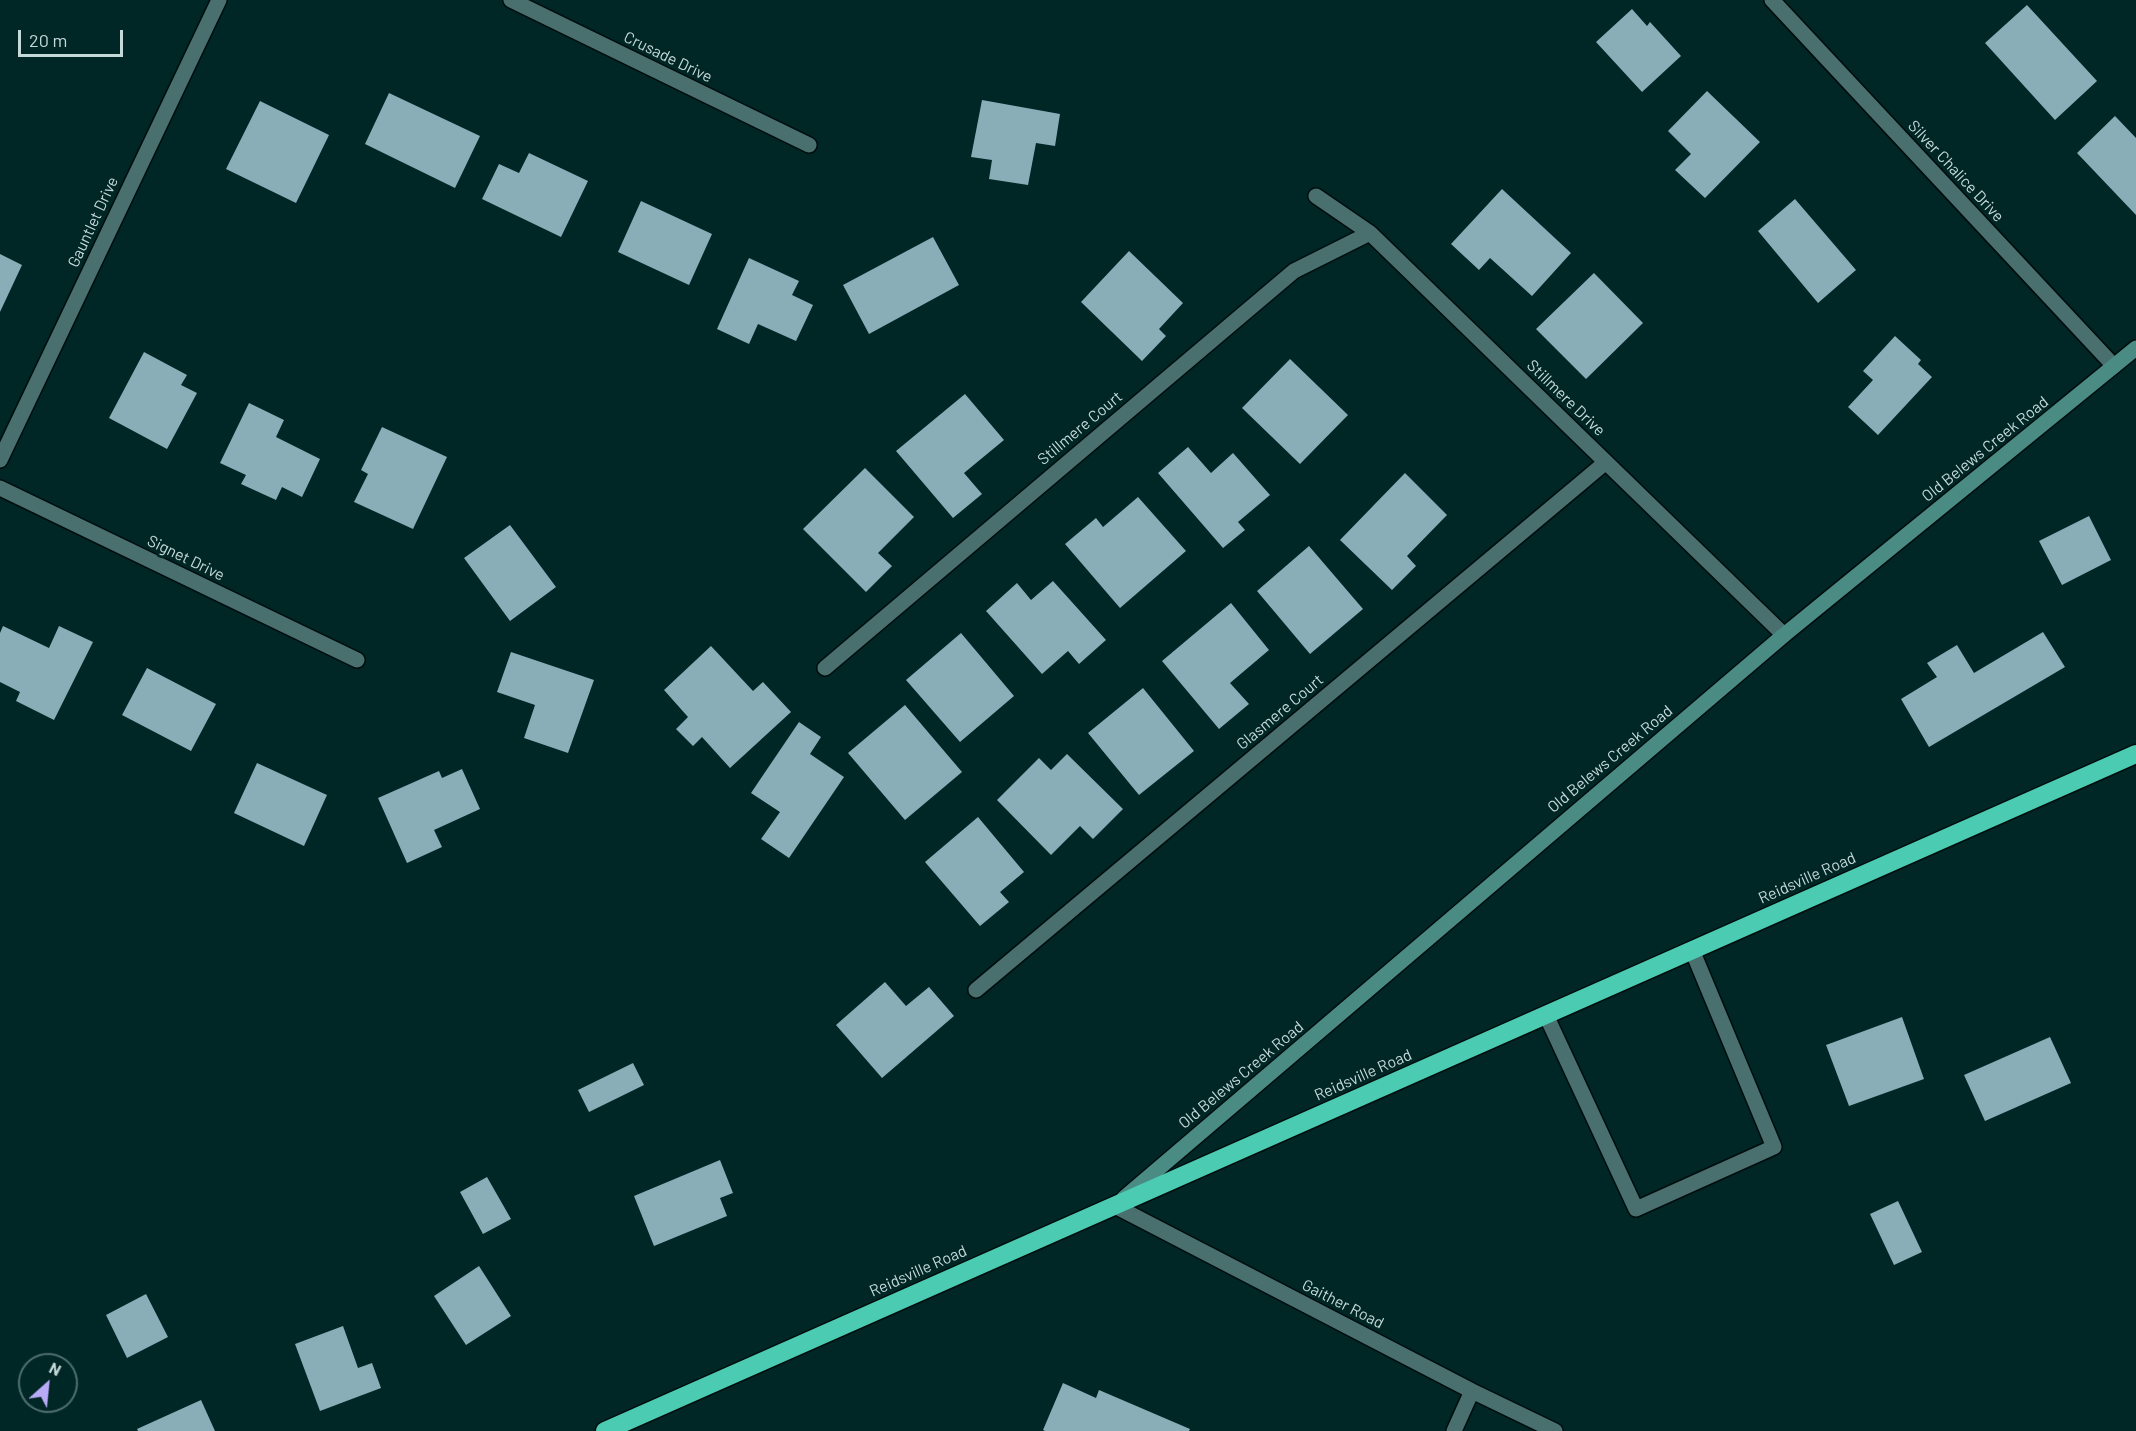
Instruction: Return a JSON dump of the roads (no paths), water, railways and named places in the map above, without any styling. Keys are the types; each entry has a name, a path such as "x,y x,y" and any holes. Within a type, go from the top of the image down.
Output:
{"highway":[{"name":"Reidsville Road","path":"605,1431 2136,754"}],"street":[{"name":"Gauntlet Drive","path":"0,460 219,0"},
{"name":"Crusade Drive","path":"510,0 810,145"},
{"name":"Silver Chalice Drive","path":"1772,0 2114,366"},
{"name":"Stillmere Drive","path":"1316,196 1370,233 1784,635"},
{"name":"Stillmere Court","path":"825,668 1294,271 1370,233"},
{"name":"Old Belews Creek Road","path":"1115,1206 1784,635 2136,348"},
{"name":"Glasmere Court","path":"976,990 1606,462"},
{"name":"Signet Drive","path":"0,488 357,660"},
{"path":"1546,1015 1636,1209 1774,1147 1692,950"},
{"name":"Gaither Road","path":"1115,1206 1472,1391 1555,1431"},
{"path":"1454,1431 1472,1391"}]}
